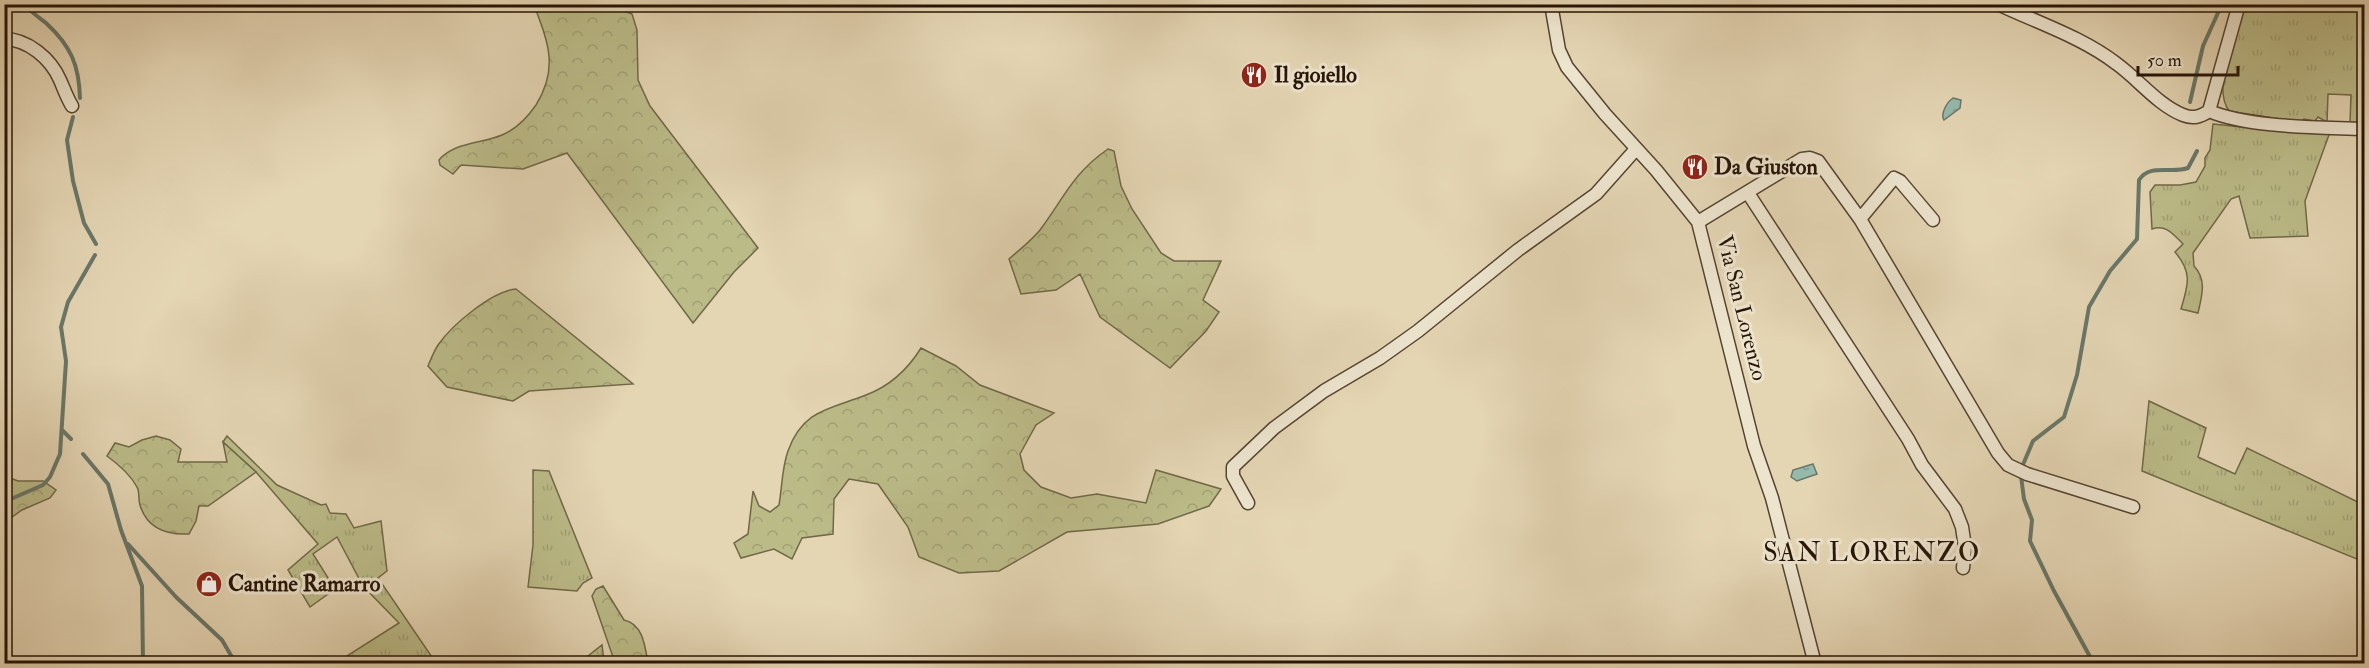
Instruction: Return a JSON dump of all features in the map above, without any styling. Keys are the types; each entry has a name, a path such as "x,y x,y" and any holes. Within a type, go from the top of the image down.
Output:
{"street":[{"name":"Via San Lorenzo","path":"1551,4 1559,50 1567,67 1698,222 1754,446 1772,498 1815,663"},
{"path":"1998,4 2058,30 2094,49 2117,63 2164,104 2181,114 2193,118 2205,113 2300,127 2364,129"},
{"path":"2205,113 2239,4"},
{"path":"4,39 12,39 28,45 42,55 60,78 72,106"},
{"path":"1248,503 1233,476 1233,467 1274,428 1324,391 1380,358 1418,331 1518,250 1596,194 1636,149"},
{"path":"1698,222 1802,159 1810,158 1818,161 1860,219 1998,453 2008,465 2028,474 2133,507"},
{"path":"1860,219 1894,178 1900,181 1933,220"},
{"path":"1748,193 1908,439 1922,465 1955,509 1962,527 1965,547 1963,568"}],"green space":[{"path":"534,5 609,5 632,14 637,30 638,80 650,106 758,248 734,272 693,323 567,153 523,169 461,165 453,174 440,165 439,160 452,150 494,138 512,130 536,105 547,79 549,55"},
{"path":"2245,5 2364,5 2364,124 2350,123 2351,95 2328,94 2327,122 2318,117 2315,121 2304,119 2300,122 2229,111 2224,100 2224,74"},
{"path":"2213,124 2281,131 2330,132 2305,201 2308,236 2250,238 2239,196 2231,199 2193,253 2194,266 2202,282 2198,313 2181,309 2186,293 2187,273 2175,252 2183,244 2165,229 2152,229 2150,192 2155,185 2180,185 2196,182 2205,166 2205,158 2210,150"},
{"path":"1108,149 1114,151 1121,186 1132,209 1161,253 1174,261 1221,261 1203,300 1219,312 1206,331 1170,368 1100,317 1080,274 1056,290 1021,294 1009,259 1040,230 1086,167"},
{"path":"516,289 633,384 529,391 513,401 447,387 428,366 438,345 453,328 484,302 506,291"},
{"path":"921,348 956,366 980,385 1054,413 1036,425 1020,454 1024,470 1041,487 1071,498 1097,494 1146,503 1156,470 1221,489 1209,506 1158,524 1067,532 999,571 959,573 919,557 908,527 878,484 849,479 834,499 833,534 802,538 792,559 774,549 741,558 734,543 748,534 753,491 759,506 770,512 779,505 786,457 794,437 802,426 820,412 866,395 891,382 904,370"},
{"path":"2149,401 2206,428 2198,457 2235,474 2247,448 2364,505 2364,562 2142,471"},
{"path":"156,436 170,440 181,449 178,462 227,462 223,442 256,472 208,506 199,506 196,521 189,534 166,532 148,520 140,505 134,482 107,456 115,443 129,447"},
{"path":"227,436 277,485 321,505 326,504 330,513 346,514 354,528 381,521 387,571 378,578 436,663 343,663 342,659 399,623 363,586 337,537 313,554 335,589 310,607 288,570 318,544 256,472 223,442"},
{"path":"533,470 549,471 592,578 583,583 577,591 528,587 533,545"},
{"path":"5,476 18,481 43,481 56,490 50,498 22,510 5,522"},
{"path":"603,586 624,620 630,622 639,631 648,663 601,663 613,657 592,596 596,589"},
{"path":"602,645 604,661 578,664"}],"water":[{"path":"1953,98 1961,100 1960,108 1944,120 1945,108"},
{"path":"1813,464 1817,474 1797,481 1791,477 1793,470"}],"waterway":[{"path":"24,4 55,31 67,48 78,76 80,98"},
{"path":"2190,102 2203,46 2222,4"},
{"path":"73,117 67,140 73,181 84,223 96,244"},
{"path":"2022,467 2033,441 2064,417 2077,375 2089,307 2110,271 2137,239 2139,180 2155,170 2188,168 2197,151"},
{"path":"4,502 43,485 50,477 60,454 66,361 61,327 68,302 95,255"},
{"path":"62,430 71,439"},
{"path":"83,454 108,484 121,530 142,586 143,664"},
{"path":"2021,476 2024,499 2032,520 2030,541 2094,664"},
{"path":"128,544 176,597 222,640 236,664"}],"place":[{"name":"Il gioiello","path":"1254,75"},
{"name":"Da Giuston","path":"1695,167"},
{"name":"Cantine Ramarro","path":"209,584"}],"district":[{"name":"SAN LORENZO","path":"1872,553"}]}
